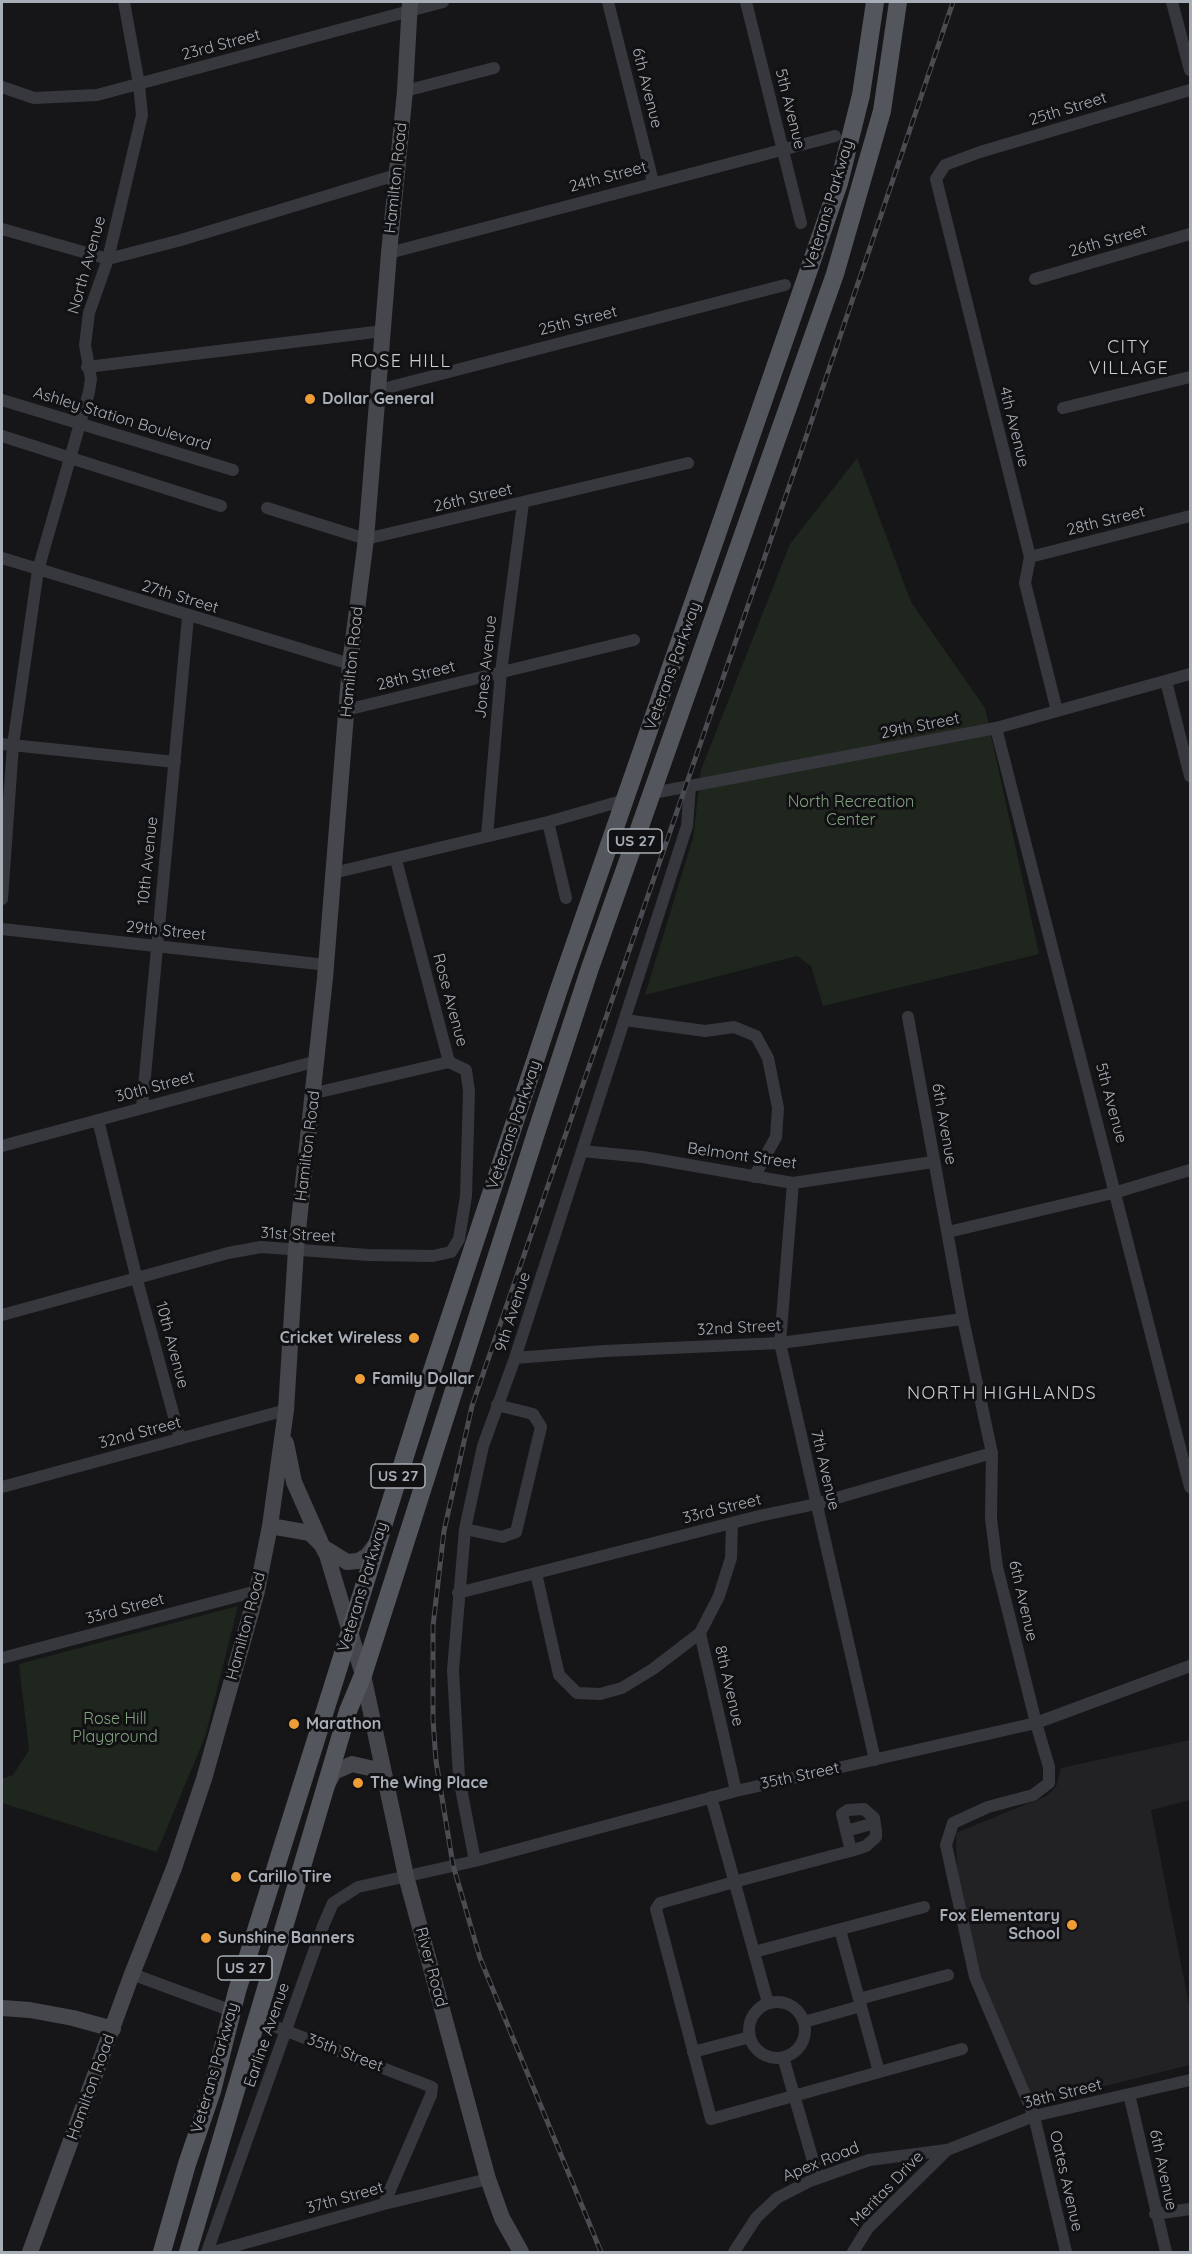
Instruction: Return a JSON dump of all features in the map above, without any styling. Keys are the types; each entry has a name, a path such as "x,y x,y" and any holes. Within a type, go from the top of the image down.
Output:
{"main road":[{"name":"Veterans Parkway","path":"162,2253 186,2164 212,2091 232,2011 376,1544 493,1187 839,183 861,95 875,2"},
{"name":"Veterans Parkway","path":"188,2253 348,1711 363,1675 587,979 848,232 882,111 898,2"}],"street":[{"name":"North Avenue","path":"2,899 8,745 38,570 89,392 91,379 87,367 85,345 89,313 108,259 142,115 139,84 124,2"},
{"name":"23rd Street","path":"3,91 34,98 59,99 97,95 410,6 443,2"},
{"name":"6th Avenue","path":"608,2 653,182"},
{"name":"5th Avenue","path":"746,2 801,224"},
{"path":"1172,2 1191,70"},
{"name":"Hamilton Road","path":"30,2253 132,1974 174,1868 204,1779 257,1591 270,1526 286,1410 296,1249 315,1093 327,965 346,710 366,539 389,253 405,91 410,6"},
{"path":"405,91 494,68"},
{"name":"25th Street","path":"956,160 1191,90"},
{"name":"24th Street","path":"389,253 653,182 836,136"},
{"name":"4th Avenue","path":"956,160 945,165 936,180 1030,557 1025,583 1057,711"},
{"path":"2,229 108,259 182,240 396,176"},
{"name":"26th Street","path":"1035,279 1191,234"},
{"name":"25th Street","path":"379,390 785,285"},
{"path":"87,367 383,331"},
{"path":"1063,408 1191,377"},
{"name":"Ashley Station Boulevard","path":"2,400 233,470"},
{"path":"2,436 221,506"},
{"name":"26th Street","path":"366,539 688,463"},
{"name":"Jones Avenue","path":"487,836 501,672 523,503"},
{"path":"267,508 366,539"},
{"name":"28th Street","path":"1030,557 1191,516"},
{"name":"27th Street","path":"2,558 188,617 350,664"},
{"name":"10th Avenue","path":"142,1108 188,617"},
{"name":"28th Street","path":"346,710 634,640"},
{"name":"29th Street","path":"653,793 996,728 1191,674"},
{"path":"1166,681 1191,776"},
{"name":"5th Avenue","path":"996,728 1117,1191 1191,1486"},
{"path":"8,745 174,762"},
{"name":"9th Avenue","path":"475,1861 459,1778 454,1730 453,1670 465,1529 483,1446 515,1358 687,826 690,787"},
{"path":"333,873 396,860 548,822 625,800"},
{"path":"548,822 566,898"},
{"name":"Rose Avenue","path":"396,860 449,1062 466,1070 468,1177"},
{"name":"29th Street","path":"2,929 327,965"},
{"name":"6th Avenue","path":"908,1017 963,1319 992,1453 991,1518 997,1567 1049,1767 1049,1783 1033,1795 988,1807 953,1823 946,1845 975,1977 1034,2116"},
{"path":"625,1020 705,1030 734,1027 756,1036 768,1058 778,1108 776,1137 754,1177"},
{"name":"30th Street","path":"2,1146 317,1061"},
{"path":"315,1093 449,1062"},
{"name":"10th Avenue","path":"98,1120 137,1280 180,1439"},
{"name":"Belmont Street","path":"582,1151 643,1157 792,1183 933,1162"},
{"path":"948,1232 1117,1191 1191,1170"},
{"name":"31st Street","path":"2,1315 137,1280 228,1253 261,1247 368,1255 433,1256 451,1252 459,1239 468,1177"},
{"name":"7th Avenue","path":"792,1183 780,1343 875,1760"},
{"name":"32nd Street","path":"515,1358 605,1351 780,1343 963,1319"},
{"path":"465,1529 502,1537 516,1532 541,1427 533,1414 497,1405"},
{"name":"32nd Street","path":"2,1487 286,1410"},
{"name":"River Road","path":"284,1428 294,1482 322,1545 363,1675 406,1876 488,2179 502,2218 521,2253"},
{"name":"33rd Street","path":"458,1593 732,1523 816,1504 992,1453"},
{"name":"8th Avenue","path":"732,1523 731,1558 719,1596 700,1633 736,1791"},
{"path":"270,1526 299,1529 310,1533 322,1545 347,1562 358,1561 367,1556 376,1544"},
{"path":"536,1573 559,1675 577,1693 600,1695 622,1688 653,1669 700,1633"},
{"name":"33rd Street","path":"2,1658 257,1591"},
{"name":"35th Street","path":"406,1876 475,1861 711,1797 1036,1723 1191,1666"},
{"path":"326,1788 334,1772 352,1764 374,1769 385,1777"},
{"path":"711,1797 768,2003"},
{"path":"851,1851 842,1814 848,1810 864,1809 869,1812 875,1823 876,1837 873,1842 851,1851 660,1903 656,1909 711,2119 962,2049"},
{"path":"846,1831 875,1823"},
{"name":"Earline Avenue","path":"207,2253 333,1903 358,1887 406,1876"},
{"path":"754,1953 924,1907"},
{"path":"840,1929 879,2072"},
{"path":"132,1974 232,2011"},
{"path":"804,2022 948,1975"},
{"path":"768,2003 789,2004 796,2009 804,2022 801,2044 795,2051 783,2057 769,2057 760,2052 750,2037 751,2019 755,2011 768,2003"},
{"path":"2,2008 30,2010 73,2018 113,2029"},
{"name":"35th Street","path":"258,2020 432,2087 431,2096 384,2204"},
{"path":"693,2052 750,2037"},
{"path":"783,2057 818,2178"},
{"name":"38th Street","path":"947,2150 1034,2116 1191,2080"},
{"name":"6th Avenue","path":"1129,2094 1155,2214 1166,2253"},
{"name":"Oates Avenue","path":"1034,2116 1066,2253"},
{"name":"Apex Road","path":"734,2253 756,2218 777,2198 818,2178 869,2160 947,2150"},
{"name":"Meritas Drive","path":"853,2253 868,2228 947,2150"},
{"name":"37th Street","path":"213,2253 384,2204 488,2179"},
{"path":"1155,2214 1191,2209"}],"shaded area":[{"name":"Fox Elementary School","path":"1190,1740 1190,1800 1151,1810 1190,2010 1190,2065 1036,2103 1016,2064 981,1975 957,1874 956,1833 1046,1796 1056,1787 1061,1768"}],"green space":[{"name":"North Recreation Center","path":"857,458 911,602 985,708 1039,954 823,1006 811,966 797,956 645,995 693,838 701,770 790,544"},
{"name":"Rose Hill Playground","path":"238,1606 205,1737 157,1852 2,1803 2,1779 13,1775 29,1750 19,1664"}],"railway":[{"path":"601,2252 480,1958 453,1865 436,1761 433,1720 433,1626 444,1531 472,1406 803,446 953,2"}],"place":[{"name":"Dollar General","path":"310,399"},
{"name":"Cricket Wireless","path":"414,1338"},
{"name":"Family Dollar","path":"360,1379"},
{"name":"Marathon","path":"294,1724"},
{"name":"The Wing Place","path":"358,1783"},
{"name":"Carillo Tire","path":"236,1877"},
{"name":"Fox Elementary School","path":"1072,1925"},
{"name":"Sunshine Banners","path":"206,1938"}],"district":[{"name":"CITY VILLAGE","path":"1129,358"},
{"name":"ROSE HILL","path":"401,362"},
{"name":"NORTH HIGHLANDS","path":"1002,1394"}]}
